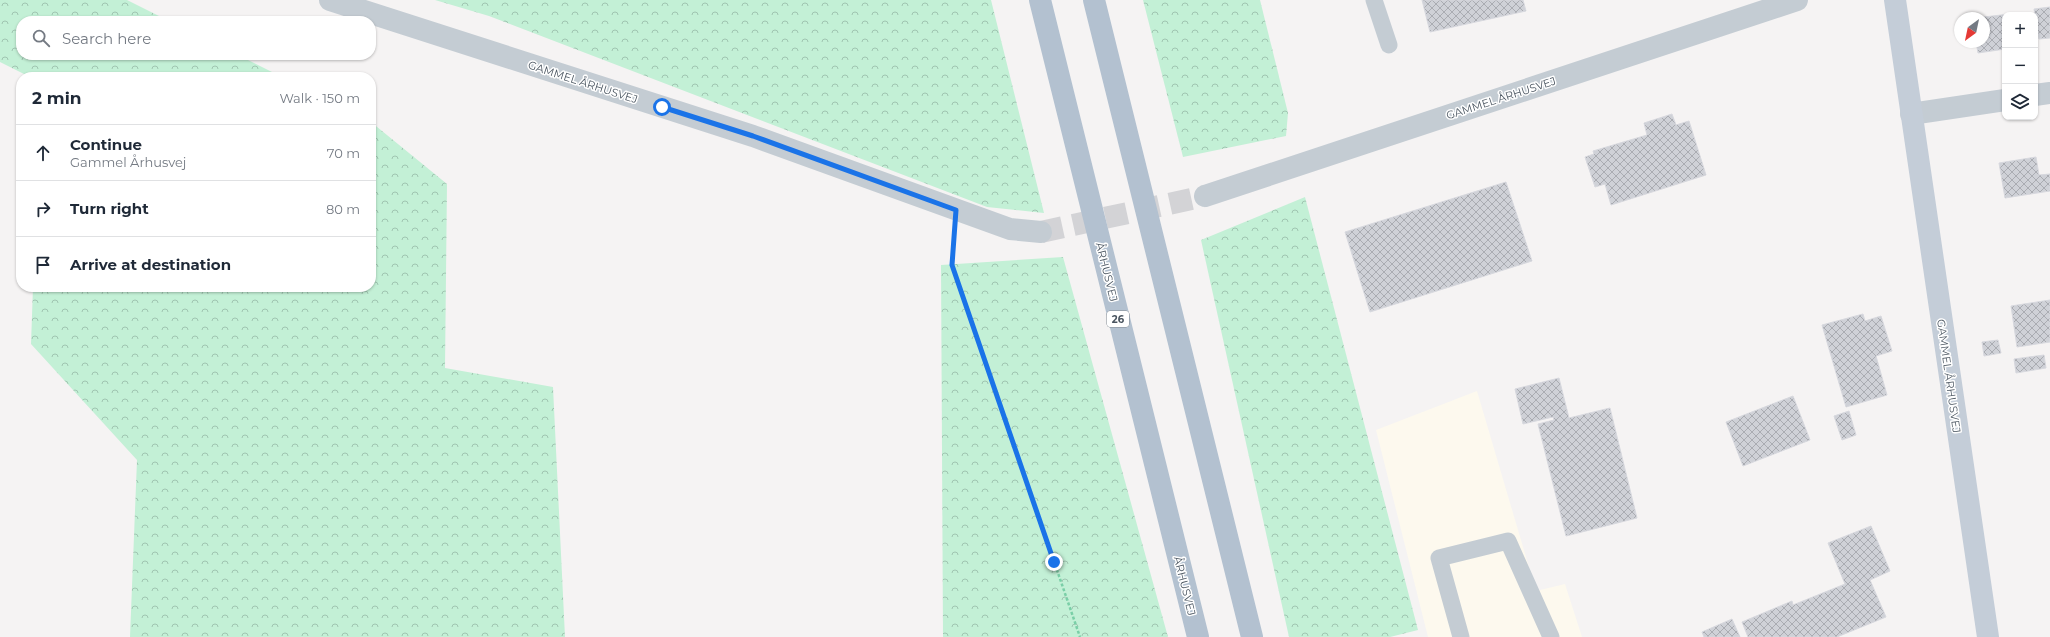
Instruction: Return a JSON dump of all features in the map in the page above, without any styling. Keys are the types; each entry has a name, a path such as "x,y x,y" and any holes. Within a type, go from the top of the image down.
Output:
{"main road":[{"name":"ÅRHUSVEJ","path":"1040,0 1198,637"},
{"path":"1094,0 1252,637"}],"street":[{"name":"GAMMEL ÅRHUSVEJ","path":"330,0 753,136 1010,229 1040,232"},
{"name":"GAMMEL ÅRHUSVEJ","path":"1205,196 1797,0"},
{"name":"GAMMEL ÅRHUSVEJ","path":"1895,0 1988,637"},
{"path":"2038,95 2050,93"},
{"path":"1911,114 2002,100"}],"lane":[{"path":"1374,0 1389,46"},
{"path":"1461,637 1438,558 1508,541 1551,637"}],"path":[{"path":"956,210 952,265 1080,637"}],"shaded area":[{"path":"1477,391 1536,591 1565,584 1582,637 1428,637 1376,430"}],"green space":[{"path":"0,0 127,0 159,16 16,16 16,60 248,60 272,72 20,72 0,62"},
{"path":"435,0 991,0 1044,213 987,207 489,16"},
{"path":"1143,0 1260,0 1288,113 1286,136 1183,157"},
{"path":"376,126 447,184 445,368 553,387 565,637 130,637 137,460 31,344 33,292 376,292"},
{"path":"1305,197 1418,630 1390,637 1289,637 1201,240"},
{"path":"1063,257 1168,637 943,637 941,265"}],"building":[{"path":"1422,0 1523,0 1526,11 1430,32"},
{"path":"2050,7 2050,38 2039,39 2038,12 2034,12 2034,9"},
{"path":"2002,15 2002,49 1978,53 1977,48 1990,48 1990,16"},
{"path":"1672,114 1676,125 1689,121 1706,175 1611,205 1605,184 1595,187 1585,157 1594,154 1593,151 1647,135 1644,123"},
{"path":"2036,157 2039,175 2050,174 2050,191 2005,198 1999,163"},
{"path":"1506,182 1532,261 1370,312 1345,232"},
{"path":"2050,300 2050,342 2017,347 2011,306"},
{"path":"1863,314 1865,321 1881,316 1892,351 1876,356 1887,395 1846,407 1822,325"},
{"path":"1998,340 2001,353 1984,356 1982,342"},
{"path":"2044,355 2046,368 2016,373 2014,359"},
{"path":"1559,378 1569,418 1610,408 1637,518 1566,536 1538,424 1554,420 1553,417 1523,424 1515,389"},
{"path":"1793,396 1810,440 1743,466 1726,422"},
{"path":"1849,411 1856,435 1842,440 1834,416"},
{"path":"1871,526 1890,571 1870,580 1886,617 1837,637 1748,637 1742,622 1792,601 1793,605 1845,584 1828,543"},
{"path":"1732,619 1740,637 1704,637 1702,632"}],"tunnel":[{"path":"1041,232 1205,196"}],"route":[{"path":"662,107 753,136 956,210 952,265 1054,562"}]}
